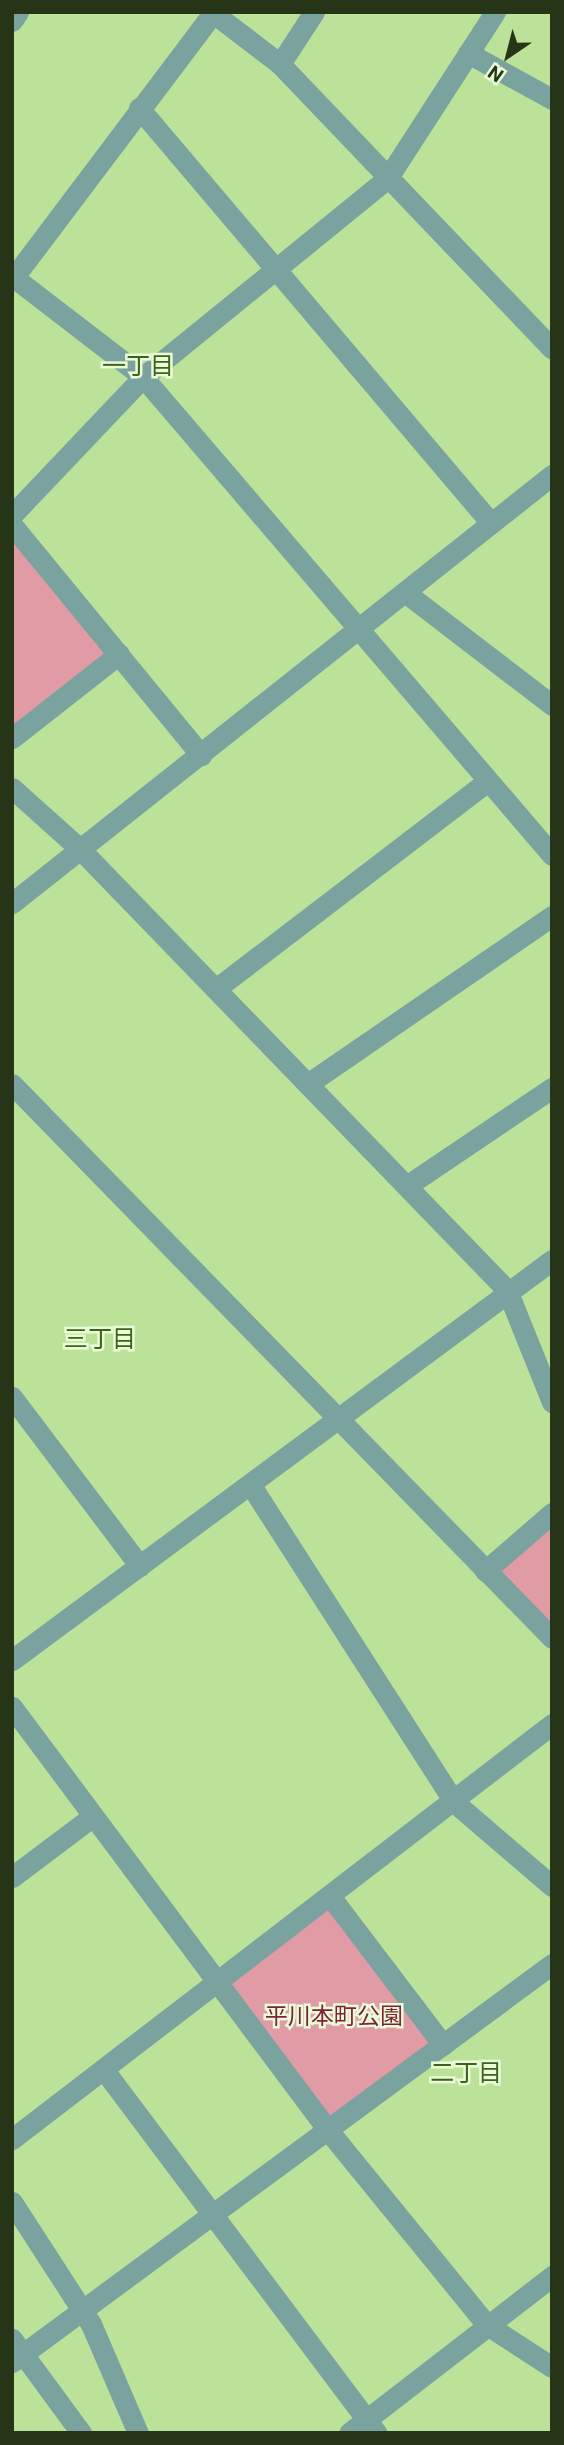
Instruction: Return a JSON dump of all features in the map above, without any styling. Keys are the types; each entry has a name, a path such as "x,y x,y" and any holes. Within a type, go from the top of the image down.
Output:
{"street":[{"path":"12,20 18,12"},
{"path":"280,64 314,12"},
{"path":"12,515 143,377 279,272 387,179 495,12"},
{"path":"552,349 280,64 213,13 13,276 143,377 358,632 552,855"},
{"path":"468,53 552,99"},
{"path":"139,108 491,523"},
{"path":"12,903 358,632 552,475"},
{"path":"12,525 201,755"},
{"path":"406,593 552,705"},
{"path":"12,738 119,654"},
{"path":"217,988 488,781"},
{"path":"12,788 82,850 507,1290 552,1402"},
{"path":"309,1083 552,916"},
{"path":"12,1084 552,1638"},
{"path":"408,1185 552,1087"},
{"path":"12,1660 250,1485 507,1290 552,1260"},
{"path":"12,1397 140,1566"},
{"path":"250,1485 454,1802 552,1886"},
{"path":"485,1571 552,1513"},
{"path":"12,1707 92,1817 219,1980 327,2129 487,2325 552,2367"},
{"path":"12,2139 454,1802 552,1724"},
{"path":"12,1877 92,1817"},
{"path":"330,1896 443,2045"},
{"path":"82,2433 16,2352 83,2310 552,1964"},
{"path":"104,2070 372,2426"},
{"path":"12,2202 83,2310 138,2433"},
{"path":"349,2433 372,2426 487,2325 552,2276"}],"green space":[{"path":"12,534 108,651 12,726"},
{"path":"552,1512 552,1638 485,1571"},
{"name":"平川本町公園","path":"330,1896 443,2045 337,2122 320,2117 229,1993 235,1971"}],"district":[{"name":"一丁目","path":"138,367"},
{"name":"三丁目","path":"100,1340"},
{"name":"二丁目","path":"466,2074"}]}
